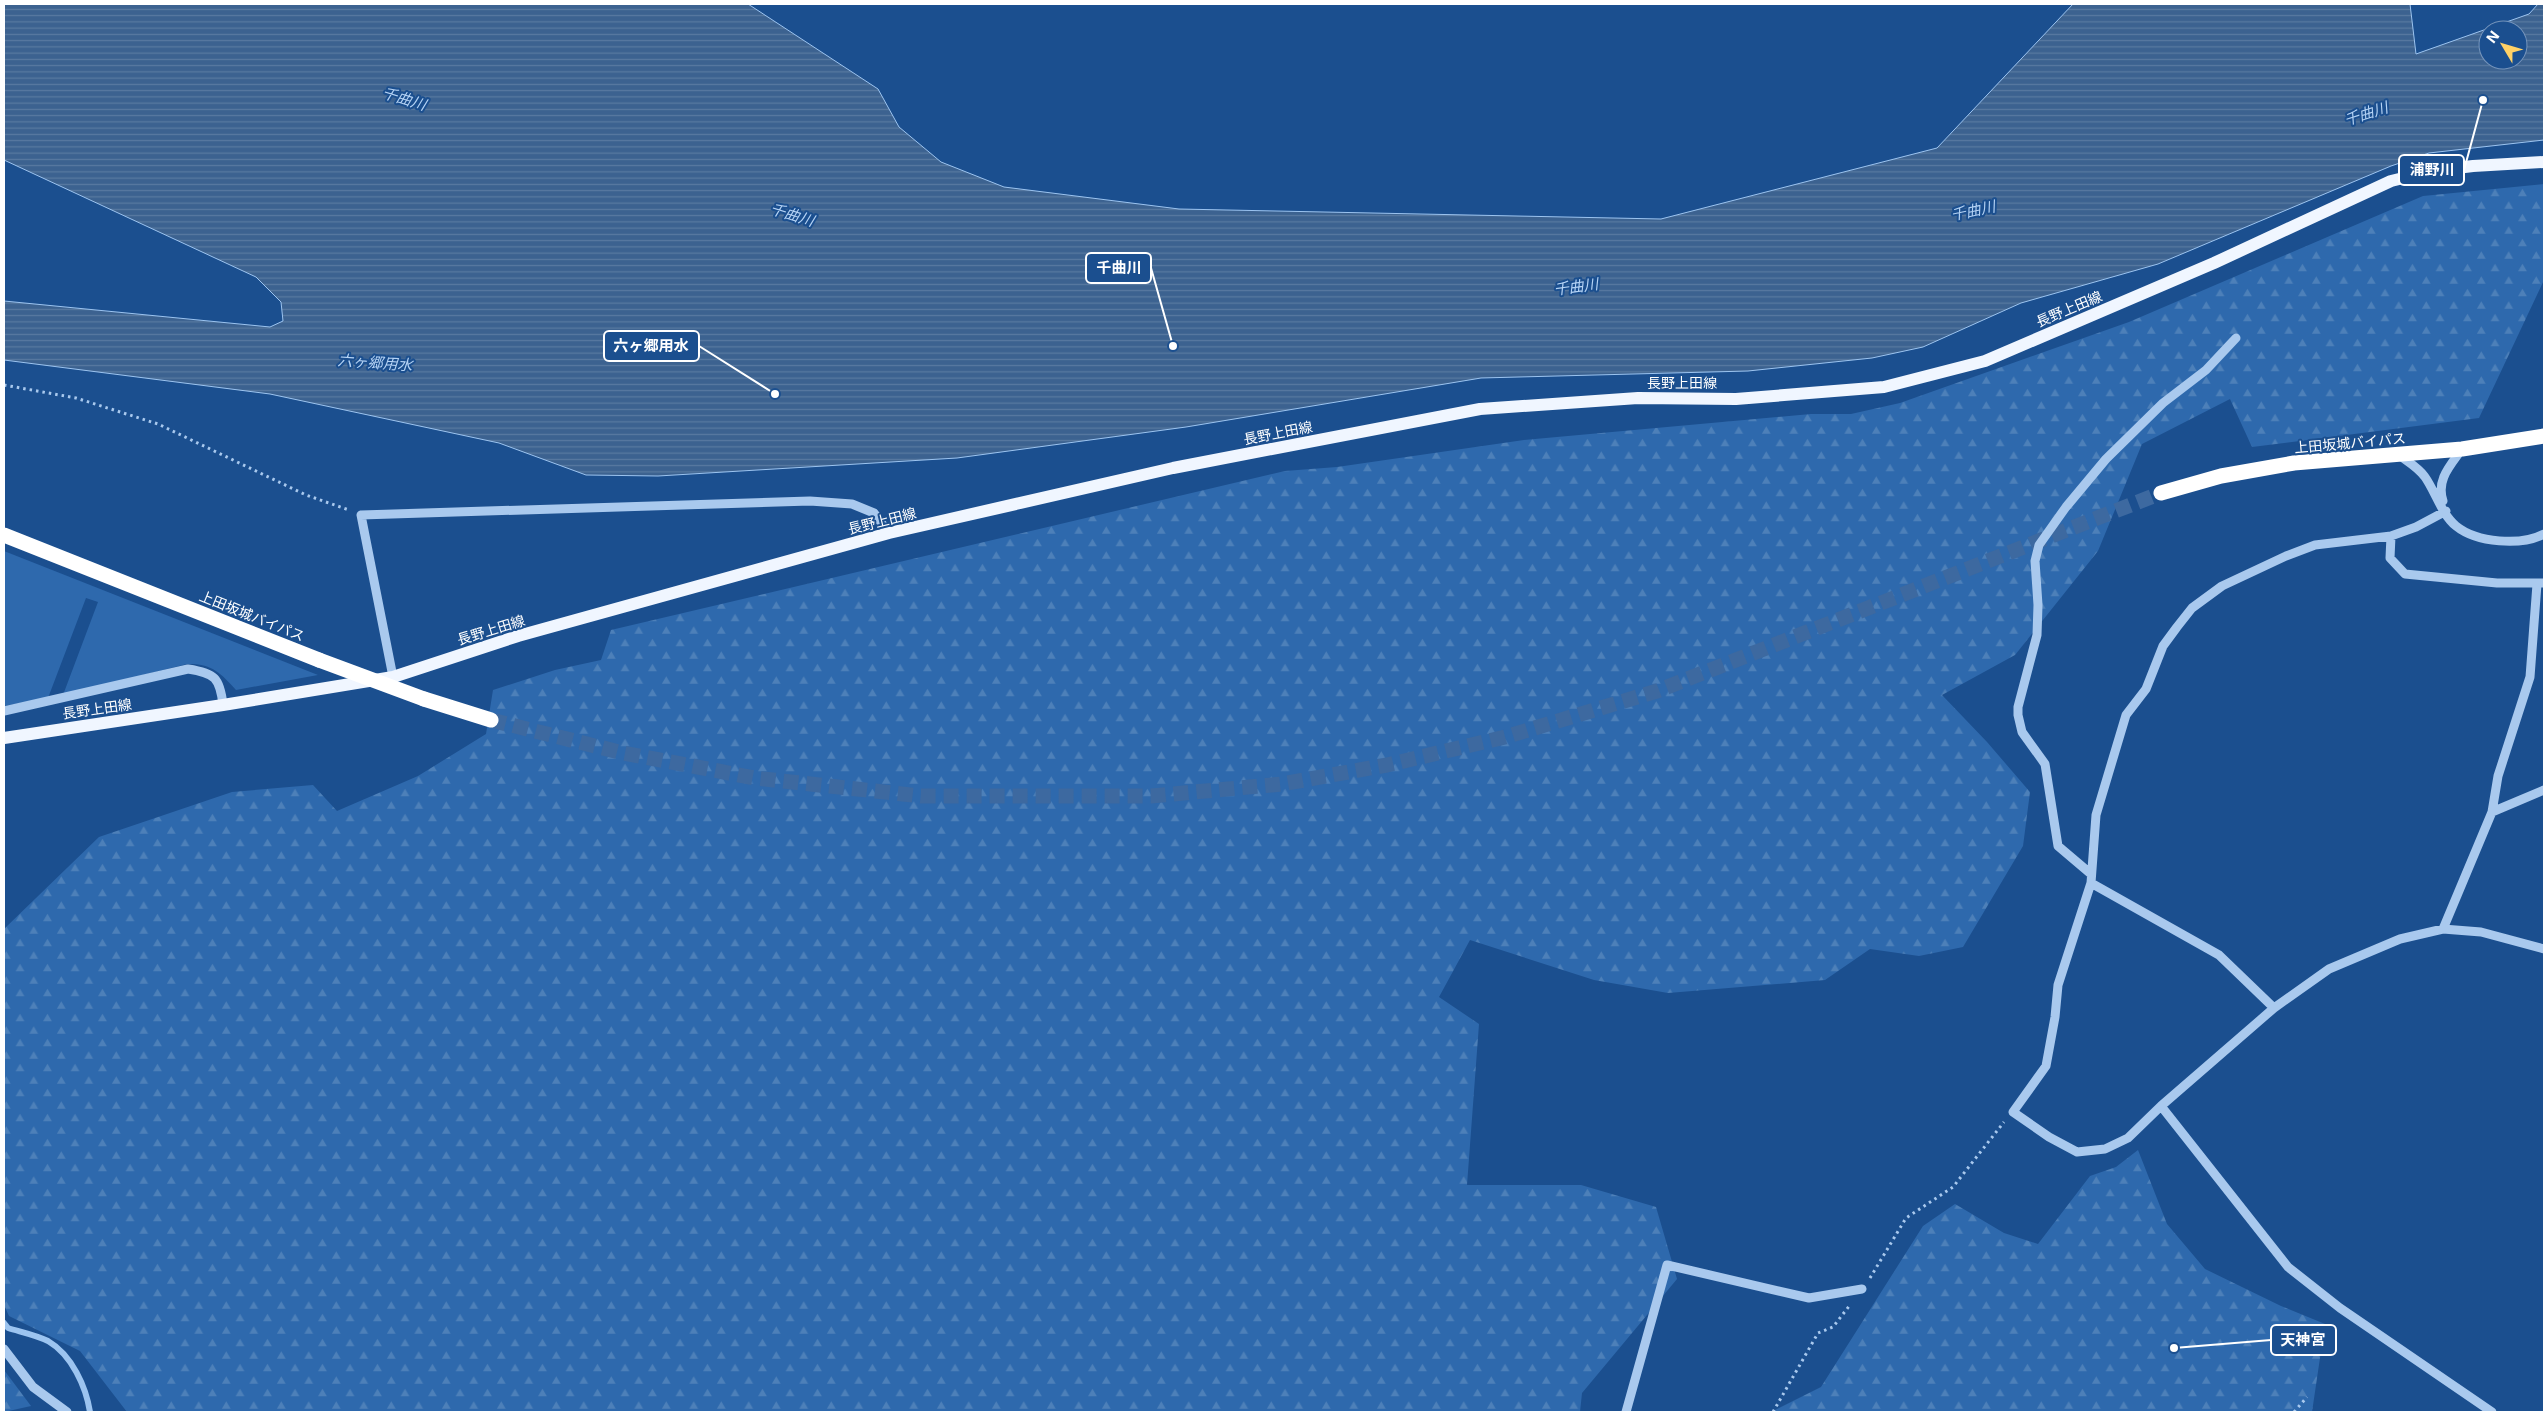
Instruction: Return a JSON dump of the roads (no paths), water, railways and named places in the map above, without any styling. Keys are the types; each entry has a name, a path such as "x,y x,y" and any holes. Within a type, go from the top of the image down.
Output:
{"highway":[{"name":"上田坂城バイパス","path":"2161,493 2222,476 2294,463 2462,450 2544,436"},
{"name":"上田坂城バイパス","path":"4,535 319,660 424,699 491,720"}],"main road":[{"name":"長野上田線","path":"4,738 393,677 518,636 889,533 1173,468 1480,409 1638,398 1736,399 1884,387 1985,361 2214,263 2391,181 2432,171 2544,162"}],"street":[{"path":"2236,338 2217,360 2163,403 2106,459 2046,532 2037,552 2036,635 2018,707 2019,724 2044,764 2058,846 2091,879 2219,955 2274,1008"},
{"path":"2446,511 2440,492 2441,482 2462,450"},
{"path":"2399,455 2424,475 2455,525 2473,534 2500,540 2533,540 2544,534"},
{"path":"393,677 361,515 810,501 852,504 874,513 889,533"},
{"path":"2446,511 2416,527 2391,536 2315,545 2222,586 2192,608 2163,646 2146,689 2126,716 2096,815 2091,879 2058,985 2055,1017 2046,1066 2013,1112 2049,1137 2077,1152 2105,1149 2128,1138 2161,1106 2274,1008 2329,970 2400,939 2443,929 2481,932 2544,949"},
{"path":"2391,536 2390,558 2405,574 2497,583 2541,583 2530,677 2498,776 2492,812 2443,929"},
{"path":"4,711 188,669 206,671 217,679 221,689 223,705"},
{"path":"2492,812 2544,790"},
{"path":"2161,1106 2288,1267 2340,1308 2492,1412"},
{"path":"1626,1412 1667,1265 1809,1298 1862,1289"},
{"path":"4,1349 33,1386 67,1412"}],"water":[{"path":"4,4 748,4 878,89 899,127 941,162 1004,187 1179,209 1661,219 1937,148 2073,4 2410,4 2416,54 2478,32 2478,70 2528,70 2528,20 2512,20 2529,14 2538,4 2544,4 2544,140 2429,153 2391,166 2158,264 2021,303 1923,347 1872,358 1748,371 1481,378 1186,427 957,458 658,476 586,475 499,443 270,394 4,360 4,301 270,327 283,321 281,302 256,277 4,160"}],"waterway":[{"path":"4,1323 8,1328 48,1341 64,1354 81,1382 90,1412"}],"tunnel":[{"path":"491,720 623,753 755,778 921,796 1151,796 1282,784 1387,765 1505,737 1657,691 2161,493"}],"place":[{"name":"浦野川","path":"2483,100"},
{"name":"千曲川","path":"1173,346"},
{"name":"六ヶ郷用水","path":"775,394"},
{"name":"天神宮","path":"2174,1348"}]}
